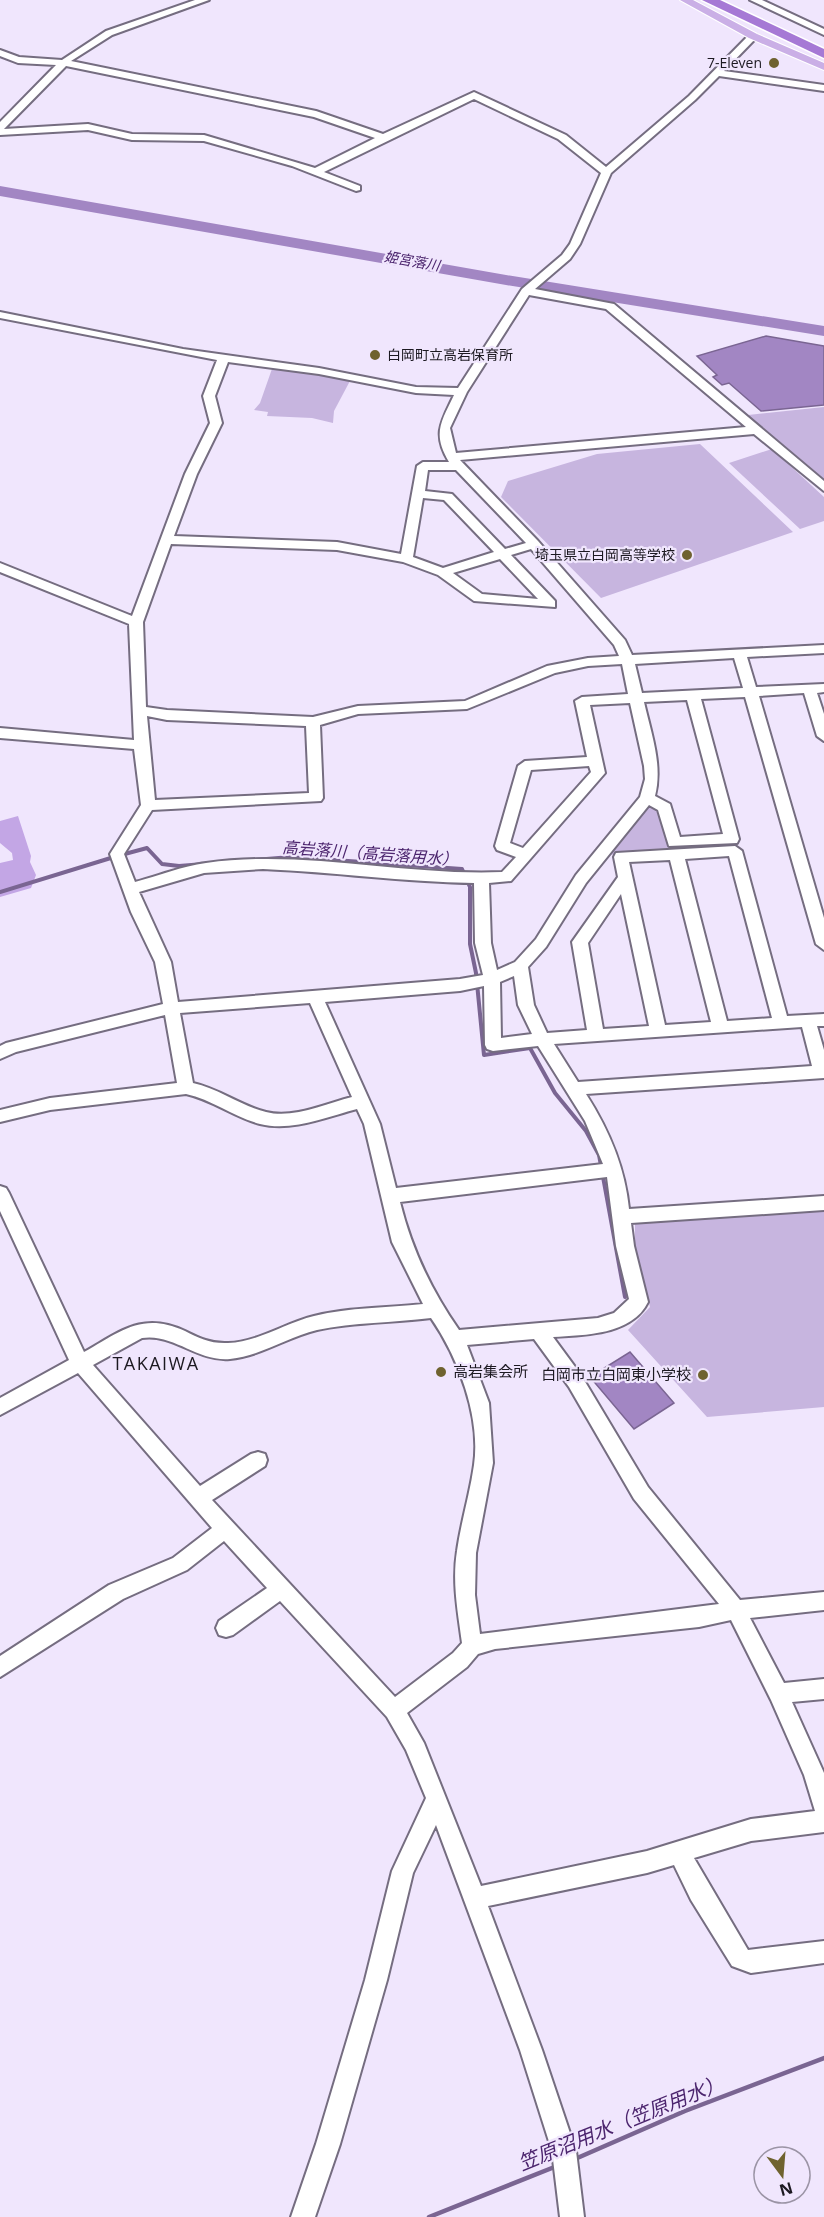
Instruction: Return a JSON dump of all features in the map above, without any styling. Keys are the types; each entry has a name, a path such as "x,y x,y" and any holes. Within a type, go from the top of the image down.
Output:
{"highway":[{"path":"709,0 824,54"},
{"path":"734,0 824,44"}],"main road":[{"path":"685,0 753,36 824,67"}],"street":[{"path":"0,127 80,49 116,30 204,0"},
{"path":"755,0 824,32"},
{"path":"0,1053 12,1047 171,1008 314,994 460,985 492,979 520,966 541,943 581,879 647,798 652,779 627,658 620,643 534,544 456,462 447,448 444,428 461,392 526,291 566,256 575,244 606,172 717,73 753,36"},
{"path":"0,53 18,60 64,63 316,114 384,138"},
{"path":"717,73 824,88"},
{"path":"317,171 474,95 562,137 606,172"},
{"path":"0,132 88,127 132,137 204,138 317,171 356,188"},
{"path":"526,291 610,306 824,487"},
{"path":"0,315 416,390 461,392"},
{"path":"186,1088 163,962 130,890 117,854 148,805 141,745 136,622 191,474 216,423 208,408 207,396 224,357"},
{"path":"406,559 416,494 423,466 757,430"},
{"path":"166,540 337,546 406,559 443,572 479,598 550,604 448,498 416,494"},
{"path":"443,572 534,544"},
{"path":"0,567 136,622"},
{"path":"140,710 167,715 313,722 358,710 467,705 552,669 627,658 824,649"},
{"path":"739,652 824,944"},
{"path":"130,890 204,868 263,864 324,866 419,877 506,877 598,773 582,701 824,688"},
{"path":"809,689 824,736"},
{"path":"647,798 665,807 674,842 732,839 693,695"},
{"path":"148,805 316,798 313,722"},
{"path":"0,733 141,745"},
{"path":"526,855 501,846 525,766 595,761"},
{"path":"658,1031 621,857 735,851 781,1023"},
{"path":"676,854 720,1026"},
{"path":"480,878 483,943 492,979 493,1045 542,1038 816,1020 822,1072 573,1089"},
{"path":"596,1035 580,942 625,878"},
{"path":"455,1338 599,1326 620,1318 639,1302 625,1246 613,1170 606,1147 592,1119 542,1038 526,1005 520,966"},
{"path":"314,994 372,1124 401,1242 435,1310 455,1338 480,1403 484,1463 466,1552 465,1595 472,1646"},
{"path":"0,1116 50,1104 186,1088 210,1093 262,1118 285,1121 362,1101"},
{"path":"391,1196 613,1170"},
{"path":"0,1193 80,1363 225,1529 394,1710 414,1743 476,1898 531,2050 564,2151 572,2217"},
{"path":"622,1217 824,1203"},
{"path":"0,1407 150,1328 171,1332 200,1347 216,1352 235,1350 315,1323 435,1310"},
{"path":"539,1332 575,1381 641,1493 736,1610 819,1773 824,1807"},
{"path":"198,1498 258,1460"},
{"path":"0,1667 116,1592 180,1564 225,1529"},
{"path":"226,1629 281,1589"},
{"path":"394,1710 460,1660 472,1646 495,1640 699,1618 736,1610 824,1601"},
{"path":"778,1693 824,1689"},
{"path":"303,2217 328,2144 376,1980 403,1871 438,1799"},
{"path":"476,1898 647,1862 751,1830 824,1821"},
{"path":"679,1852 699,1892 740,1958 751,1962 824,1952"}],"shaded area":[{"path":"766,336 824,346 824,405 761,411 729,383 722,385 713,377 717,375 697,356"},
{"path":"273,366 351,379 334,411 333,423 312,418 267,416 268,412 254,410 260,403"},
{"path":"824,407 824,479 748,415"},
{"path":"700,444 793,532 601,598 501,497 508,481 597,454"},
{"path":"772,449 824,497 824,521 800,529 729,463"},
{"path":"650,806 662,811 672,850 608,855"},
{"path":"18,816 31,856 30,862 36,875 31,888 0,897 0,863 13,860 12,853 0,843 0,821"},
{"path":"824,1211 824,1407 707,1417 628,1330 650,1307 635,1248 635,1222"},
{"path":"630,1352 674,1403 634,1429 590,1377"}],"waterway":[{"name":"姫宮落川","path":"0,191 506,280 824,331"},
{"name":"高岩落川（高岩落用水）","path":"121,855 147,848 162,864 179,866 291,857 462,869 470,887 470,944 476,973 484,1055 530,1048 555,1093 586,1131 599,1155 625,1297"},
{"name":"高岩落川（高岩落用水）","path":"0,892 114,857"},
{"name":"笠原沼用水（笠原用水）","path":"575,2159 685,2111 824,2058"},
{"name":"笠原沼用水（笠原用水）","path":"429,2217 557,2166"}],"place":[{"name":"7-Eleven","path":"774,63"},
{"name":"白岡町立高岩保育所","path":"375,355"},
{"name":"埼玉県立白岡高等学校","path":"687,555"},
{"name":"高岩集会所","path":"441,1372"},
{"name":"白岡市立白岡東小学校","path":"703,1375"}],"district":[{"name":"TAKAIWA","path":"156,1364"}]}
